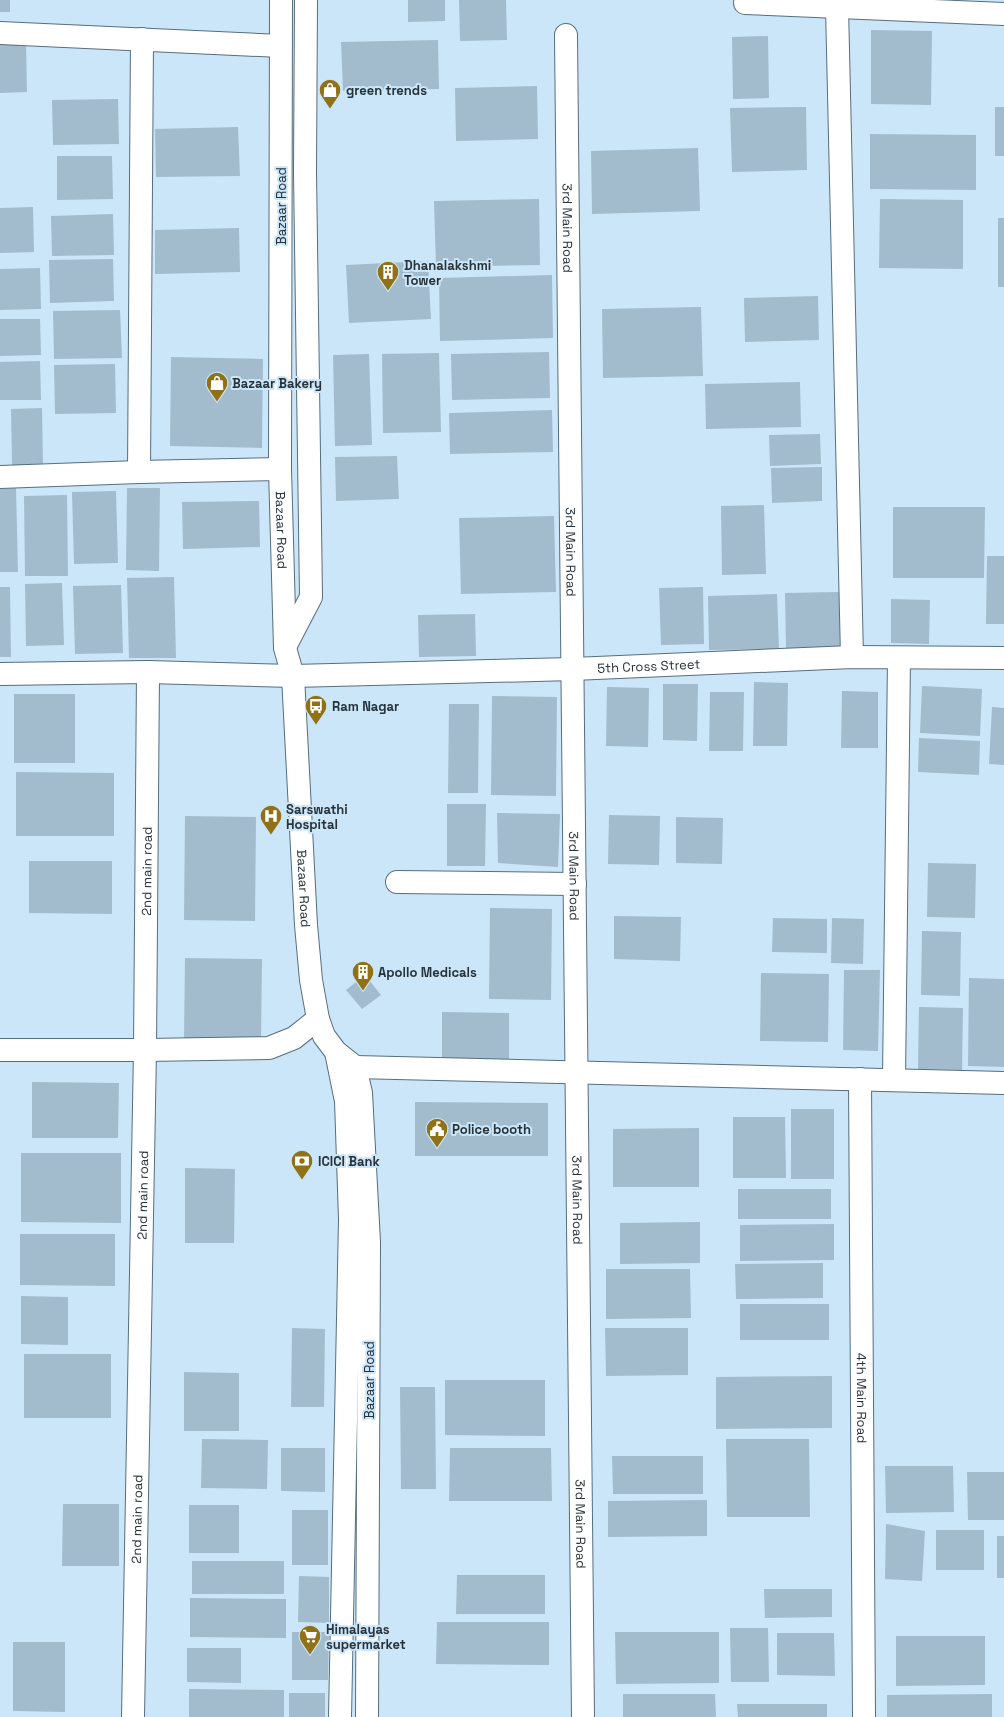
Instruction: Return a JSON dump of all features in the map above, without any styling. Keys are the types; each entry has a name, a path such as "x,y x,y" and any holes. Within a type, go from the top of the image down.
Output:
{"street":[{"name":"Bazaar Road","path":"281,0 280,469 285,648 293,676 306,925 311,980 318,1019 324,1036 336,1052 355,1067 361,1093 370,1242 367,1717"},
{"path":"285,648 311,597 305,172 306,0"},
{"path":"745,4 837,7 862,4 1004,14"},
{"path":"837,7 852,657"},
{"path":"0,33 280,46"},
{"name":"3rd Main Road","path":"566,35 583,1717"},
{"path":"139,472 142,39"},
{"path":"0,477 280,469"},
{"name":"5th Cross Street","path":"0,674 148,672 293,676 573,669 852,657 1004,658"},
{"path":"894,1080 899,658"},
{"name":"2nd main road","path":"133,1717 145,1050 148,672"},
{"path":"396,882 575,884"},
{"path":"0,1050 269,1048 294,1038 318,1019"},
{"name":"Bazaar Road","path":"336,1052 346,1101 350,1220 340,1717"},
{"path":"355,1067 1004,1082"},
{"name":"4th Main Road","path":"860,1079 864,1717"}],"building":[{"path":"0,0 10,0 10,12 0,12"},
{"path":"408,0 445,0 445,21 408,22"},
{"path":"459,0 506,0 507,40 460,41"},
{"path":"871,30 932,31 931,105 871,104"},
{"path":"768,36 769,98 733,99 732,37"},
{"path":"438,40 439,89 343,91 341,42"},
{"path":"26,41 27,92 0,93 0,42"},
{"path":"537,86 538,139 456,141 455,88"},
{"path":"118,99 119,144 53,145 52,100"},
{"path":"806,107 807,170 732,172 730,108"},
{"path":"995,107 1004,107 1004,156 995,156"},
{"path":"238,127 240,176 156,177 155,129"},
{"path":"870,134 976,135 976,190 870,189"},
{"path":"698,148 700,211 592,214 591,151"},
{"path":"57,156 112,156 113,199 57,200"},
{"path":"539,199 540,265 436,267 434,201"},
{"path":"880,199 963,200 963,269 879,268"},
{"path":"33,207 34,252 0,253 0,208"},
{"path":"113,214 114,255 52,256 51,216"},
{"path":"998,218 1004,218 1004,287 998,287"},
{"path":"239,228 240,272 155,274 155,230"},
{"path":"113,259 114,301 50,303 49,260"},
{"name":"Dhanalakshmi Tower","path":"428,261 431,319 349,323 346,265"},
{"path":"40,268 41,309 0,310 0,269"},
{"path":"552,275 553,338 440,341 439,278"},
{"path":"818,296 819,340 745,342 744,298"},
{"path":"701,307 703,376 603,378 602,309"},
{"path":"120,310 122,358 54,359 53,311"},
{"path":"0,319 40,319 41,355 0,356"},
{"path":"549,352 550,398 452,400 451,354"},
{"path":"439,353 441,432 383,433 382,354"},
{"path":"369,354 372,445 335,446 333,355"},
{"name":"Bazaar Bakery","path":"171,357 263,359 262,448 170,446"},
{"path":"40,361 41,400 0,400 0,362"},
{"path":"115,364 116,413 55,414 54,365"},
{"path":"800,382 801,427 706,429 705,384"},
{"path":"42,408 43,465 12,465 11,409"},
{"path":"552,410 553,452 450,454 449,413"},
{"path":"820,434 821,464 770,466 769,435"},
{"path":"397,456 399,499 336,501 335,457"},
{"path":"822,467 822,501 772,503 771,468"},
{"path":"16,488 18,572 0,572 0,489"},
{"path":"127,488 160,488 159,571 126,570"},
{"path":"116,491 118,563 74,564 72,492"},
{"path":"67,495 68,576 25,576 24,496"},
{"path":"259,501 260,547 183,549 182,502"},
{"path":"764,505 766,574 722,575 721,506"},
{"path":"893,507 985,507 984,578 893,578"},
{"path":"554,516 556,592 461,594 459,518"},
{"path":"987,556 1004,556 1004,624 986,624"},
{"path":"174,577 176,658 129,658 127,578"},
{"path":"62,583 64,645 26,646 25,584"},
{"path":"121,585 123,653 75,654 73,586"},
{"path":"0,587 10,587 11,657 0,657"},
{"path":"703,587 704,644 661,645 659,588"},
{"path":"839,592 840,647 786,648 785,593"},
{"path":"777,594 779,649 709,650 708,596"},
{"path":"891,599 930,600 929,644 891,643"},
{"path":"475,614 476,656 419,657 418,615"},
{"path":"754,682 788,683 787,746 753,746"},
{"path":"663,684 698,684 697,741 663,740"},
{"path":"922,686 982,689 980,736 920,733"},
{"path":"607,687 649,688 648,747 606,746"},
{"path":"842,691 878,692 878,748 841,748"},
{"path":"710,692 744,692 743,751 709,751"},
{"path":"14,694 75,694 75,763 14,763"},
{"path":"492,696 557,697 556,796 491,795"},
{"path":"449,704 479,704 478,793 448,793"},
{"path":"992,707 1004,708 1004,765 989,764"},
{"path":"919,738 980,741 979,775 918,772"},
{"path":"16,772 114,773 114,836 16,836"},
{"path":"447,804 486,804 485,866 447,866"},
{"path":"497,813 560,814 558,867 498,863"},
{"path":"609,815 660,816 659,865 608,864"},
{"path":"185,816 256,817 255,921 184,920"},
{"path":"676,817 723,818 722,864 676,863"},
{"path":"29,861 112,861 112,914 29,913"},
{"path":"928,863 976,864 975,918 927,917"},
{"path":"490,908 552,909 551,1000 489,999"},
{"path":"614,916 681,917 680,961 614,959"},
{"path":"773,918 827,919 827,953 772,952"},
{"path":"832,918 864,919 863,964 831,963"},
{"path":"922,931 961,932 960,996 921,995"},
{"path":"185,958 262,959 261,1041 184,1040"},
{"path":"844,970 880,970 878,1051 843,1050"},
{"path":"761,973 829,974 828,1042 760,1041"},
{"name":"Apollo Medicals","path":"365,975 381,995 362,1009 346,990"},
{"path":"969,978 1004,979 1004,1067 968,1066"},
{"path":"919,1007 963,1008 962,1070 918,1069"},
{"path":"442,1012 509,1013 509,1059 442,1058"},
{"path":"32,1082 119,1083 118,1138 32,1138"},
{"path":"415,1102 548,1103 548,1156 415,1156"},
{"path":"791,1109 834,1109 834,1179 791,1179"},
{"path":"733,1117 785,1117 786,1178 733,1178"},
{"path":"699,1128 699,1187 613,1187 613,1129"},
{"path":"21,1153 121,1153 121,1223 21,1222"},
{"path":"185,1168 235,1169 234,1243 185,1243"},
{"path":"738,1189 831,1189 831,1219 738,1219"},
{"path":"700,1222 700,1263 620,1264 620,1223"},
{"path":"834,1224 834,1260 740,1261 740,1225"},
{"path":"20,1234 115,1234 115,1286 20,1285"},
{"path":"823,1263 823,1298 736,1299 735,1264"},
{"path":"606,1269 690,1269 691,1318 606,1319"},
{"path":"21,1296 68,1297 68,1345 21,1344"},
{"path":"740,1304 829,1304 829,1340 740,1340"},
{"path":"292,1328 325,1329 324,1407 291,1407"},
{"path":"605,1328 688,1328 688,1375 606,1376"},
{"path":"24,1354 111,1354 111,1418 24,1418"},
{"path":"184,1372 239,1373 239,1431 184,1431"},
{"path":"832,1376 832,1428 716,1429 716,1377"},
{"path":"445,1380 545,1380 545,1436 445,1435"},
{"path":"400,1387 435,1387 436,1489 401,1489"},
{"path":"202,1439 268,1440 267,1489 201,1488"},
{"path":"726,1439 809,1439 810,1517 727,1517"},
{"path":"281,1448 325,1448 325,1492 281,1491"},
{"path":"450,1448 551,1448 552,1501 449,1501"},
{"path":"612,1456 703,1456 703,1494 613,1494"},
{"path":"885,1466 953,1466 954,1512 886,1513"},
{"path":"967,1472 1004,1472 1004,1520 968,1520"},
{"path":"707,1500 707,1536 608,1537 608,1501"},
{"path":"63,1504 119,1504 119,1566 62,1566"},
{"path":"189,1505 239,1505 239,1553 189,1553"},
{"path":"292,1510 328,1510 328,1565 292,1565"},
{"path":"886,1524 925,1531 922,1581 885,1579"},
{"path":"936,1530 984,1530 984,1570 936,1570"},
{"path":"997,1536 1004,1536 1004,1578 997,1578"},
{"path":"192,1561 284,1561 284,1594 192,1594"},
{"path":"457,1575 545,1575 545,1614 456,1614"},
{"path":"299,1576 329,1577 329,1623 298,1622"},
{"path":"764,1589 832,1589 832,1617 765,1618"},
{"path":"190,1598 286,1599 286,1638 190,1637"},
{"path":"437,1622 549,1622 549,1665 436,1664"},
{"path":"730,1628 768,1628 769,1682 731,1682"},
{"name":"Himalayas supermarket","path":"292,1632 329,1632 328,1680 292,1680"},
{"path":"615,1632 719,1632 719,1683 616,1684"},
{"path":"777,1633 834,1633 835,1676 777,1675"},
{"path":"896,1636 985,1636 985,1685 896,1686"},
{"path":"13,1642 65,1642 65,1712 13,1711"},
{"path":"187,1648 241,1648 241,1683 187,1682"},
{"path":"189,1689 284,1690 284,1717 189,1717"},
{"path":"289,1693 325,1693 325,1717 289,1717"},
{"path":"623,1694 715,1694 716,1717 623,1717"},
{"path":"992,1694 992,1717 887,1717 887,1695"},
{"path":"737,1704 827,1704 827,1717 738,1717"}],"place":[{"name":"green trends","path":"330,110"},
{"name":"Dhanalakshmi Tower","path":"388,292"},
{"name":"Bazaar Bakery","path":"217,402"},
{"name":"Ram Nagar","path":"316,726"},
{"name":"Sarswathi Hospital","path":"271,836"},
{"name":"Apollo Medicals","path":"363,992"},
{"name":"Police booth","path":"437,1148"},
{"name":"ICICI Bank","path":"302,1180"},
{"name":"Himalayas supermarket","path":"310,1656"}]}
